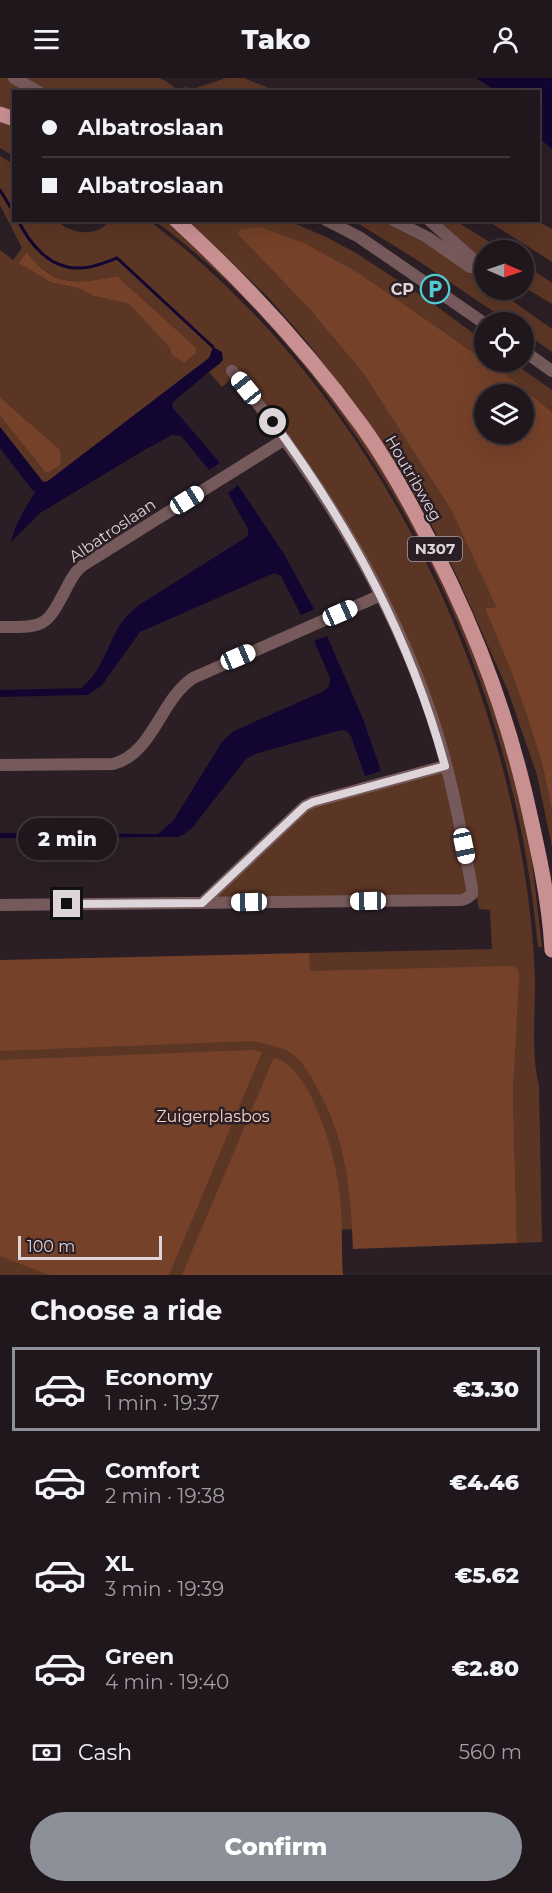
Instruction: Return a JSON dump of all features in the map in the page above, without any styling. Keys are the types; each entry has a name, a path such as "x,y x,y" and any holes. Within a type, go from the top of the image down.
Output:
{"main road":[{"name":"Houtribweg","path":"178,222 267,308 363,427 402,489 442,563 480,649 513,745 539,851 552,950"}],"street":[{"path":"14,78 35,90"},
{"path":"330,222 359,237 474,316"},
{"path":"397,222 427,237 470,267 474,260 431,222"},
{"path":"534,358 552,371"},
{"path":"0,905 462,900 472,894 433,720 416,674 381,595 335,512 285,439 232,371"},
{"name":"Albatroslaan","path":"0,627 29,627 49,618 72,577 82,566 285,439"},
{"path":"0,765 122,762 135,753 176,693 193,678 381,595"},
{"path":"202,903 305,806 445,766"}],"green space":[{"path":"0,78 8,78 29,90 12,90 12,112 0,106"},
{"path":"18,78 159,78 178,90 40,90"},
{"path":"226,78 244,78 274,90 189,90 183,86 193,89"},
{"path":"0,120 12,124 12,155 0,148"},
{"name":"Zuigerplasbos","path":"0,156 12,163 12,222 58,222 78,232 90,232 102,228 109,222 150,222 153,224 227,287 284,347 336,412 382,481 422,554 457,630 485,708 508,788 524,869 535,983 534,1047 539,1086 542,1242 517,1243 513,1091 518,970 503,1218 326,1231 329,1275 0,1275 0,973 309,953 492,949 490,910 479,909 463,822 383,594 231,369 226,372 231,379 222,387 209,372 221,363 212,353 209,358 48,481 43,482 0,427 0,416 45,472 60,450 0,397 0,250 13,260 22,248 0,205","holes":["27,252 47,272 57,278 78,281 117,276 195,348 172,355 169,347 129,304 94,296 78,288 52,283 18,263"]},
{"path":"156,222 169,222 206,255 314,372 364,441 418,528 477,656 518,788 531,852 542,947 538,947 529,873 515,800 496,728 472,658 443,590 410,523 372,459 310,373 249,303 180,240"},
{"path":"189,222 291,222 356,253 474,334 474,353 362,275 306,305 363,373 452,510 496,607 486,608 533,731 549,793 552,812 552,847 537,775 508,691 457,576 426,514 378,437 308,343 269,298"},
{"path":"356,222 383,222 415,235 474,273 474,298"},
{"path":"434,222 458,222 486,240 474,240 474,254"},
{"path":"490,222 539,222 552,229 552,262 534,250 534,240 518,240"},
{"path":"260,227 304,243 362,275 474,353 474,372 501,372 518,384 474,384 474,444 534,444 534,397 552,412 552,812 533,733 485,608 496,607 452,511 363,373 306,305 237,233 240,230"},
{"path":"27,252 37,264 57,278 90,281 117,276 196,348 196,353 184,363 172,355 169,347 129,304 94,296 78,288 52,283 18,263"},
{"path":"534,271 552,283 552,304 534,293"},
{"path":"476,300 511,300 528,312 494,312"},
{"path":"534,316 552,329 552,352 534,339"},
{"path":"501,372 526,372 552,390 552,412 534,397 534,384 517,383"},
{"path":"0,397 60,450 61,464 45,472 0,416"},
{"path":"443,771 468,894 215,898 298,817 314,807"},
{"path":"309,953 310,971 514,966 518,970 513,1091 517,1243 353,1249 351,1206 345,1165 334,1125 306,1068 291,1053 282,1049 252,1041 0,1051 0,960"},
{"path":"252,1050 262,1052 169,1275 49,1275 0,1256 0,1060"},
{"path":"274,1057 296,1073 312,1099 326,1132 340,1197 343,1275 182,1275"}],"shaded area":[{"path":"476,78 552,78 552,149 540,139 540,90 494,90"},
{"path":"213,347 222,352 223,360 172,403 173,408 220,463 209,470 181,436 172,435 40,513 11,542 18,522 36,491 33,491 0,448 0,427 43,482 48,481 209,358"},
{"path":"238,485 284,554 314,609 301,615 281,576 274,573 140,632 102,685 88,695 0,697 0,690 81,688 88,682 99,667 119,626 139,605 248,536 248,529 228,493"},
{"path":"327,636 363,719 381,771 365,776 351,736 347,731 341,730 255,754 246,759 192,828 181,836 0,838 0,833 158,834 173,821 222,742 234,731 324,691 329,686 330,678 314,641"}],"waterway":[{"path":"0,190 12,210"},
{"path":"19,222 35,247 60,265 70,268 86,268 117,258 213,347"}],"place":[{"name":"CP","path":"435,289"}],"route":[{"path":"67,904 202,903 305,806 445,766 433,720 416,674 381,595 335,512 273,422"}]}
